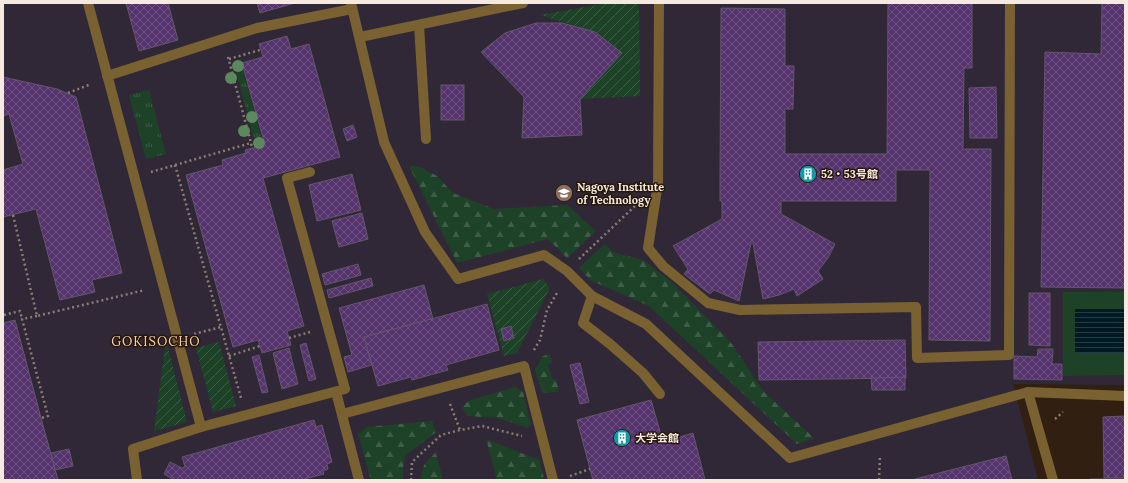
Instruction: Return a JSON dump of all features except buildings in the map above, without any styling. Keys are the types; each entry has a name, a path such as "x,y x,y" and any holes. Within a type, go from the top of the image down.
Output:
{"street":[{"path":"88,3 201,427"},
{"path":"360,37 523,3"},
{"path":"659,3 658,184 648,248 663,266 708,303 740,310 916,307 917,358 1009,355 1010,3"},
{"path":"108,76 257,28 352,6 384,142 425,232 458,280 544,255 567,271 592,296 646,324 790,458 1028,392 1125,396"},
{"path":"419,25 426,138"},
{"path":"137,480 133,449 201,427 345,389 287,178 310,172"},
{"path":"592,296 583,323 643,373 660,394"},
{"path":"342,414 524,366 553,480"},
{"path":"336,392 359,480"},
{"path":"1028,392 1052,480"}],"path":[{"path":"223,39 252,148"},
{"path":"229,59 260,50"},
{"path":"68,93 108,76"},
{"path":"135,177 251,143"},
{"path":"174,165 246,416"},
{"path":"574,264 635,205"},
{"path":"13,215 37,316"},
{"path":"22,319 163,286"},
{"path":"524,366 540,340 548,310 557,293"},
{"path":"4,315 20,311 48,416 41,418"},
{"path":"178,339 221,327"},
{"path":"229,356 260,346"},
{"path":"444,387 460,430"},
{"path":"411,480 412,462 441,435 482,426 544,441"},
{"path":"879,480 880,455"},
{"path":"580,473 590,469"}],"shaded area":[{"name":"Nagoya Institute of Technology","path":"3,3 1125,3 1125,385 1013,384 1038,480 3,480"}],"green space":[{"path":"606,3 639,3 640,96 580,99 622,53 595,32 540,15"},
{"path":"241,62 263,144 256,146 234,64"},
{"path":"149,90 166,154 146,159 129,95"},
{"path":"409,166 420,167 437,176 453,193 494,209 567,205 596,231 567,258 548,239 457,263"},
{"path":"605,244 613,252 643,260 674,284 732,344 763,391 814,438 797,444 649,306 590,280 579,268"},
{"path":"543,279 550,288 517,353 504,356 487,294"},
{"path":"1063,292 1125,292 1125,375 1063,376"},
{"path":"166,340 187,422 154,431"},
{"path":"219,342 236,406 213,412 196,348"},
{"path":"550,354 552,363 548,364 552,379 556,379 559,391 547,393 542,392 535,370 543,356"},
{"path":"515,387 523,392 531,424 528,428 498,418 468,416 462,408 468,401"},
{"path":"432,421 436,432 405,456 403,480 371,480 358,434 367,427"},
{"path":"486,439 539,460 544,478 542,480 497,480"},
{"path":"436,452 443,480 420,480 424,465"}],"water":[{"path":"1075,309 1125,309 1125,353 1075,353"}],"place":[{"name":"52・53号館","path":"808,174"},
{"name":"Nagoya Institute of Technology","path":"564,193"},
{"name":"大学会館","path":"622,438"}],"district":[{"name":"GOKISOCHO","path":"156,341"}]}
